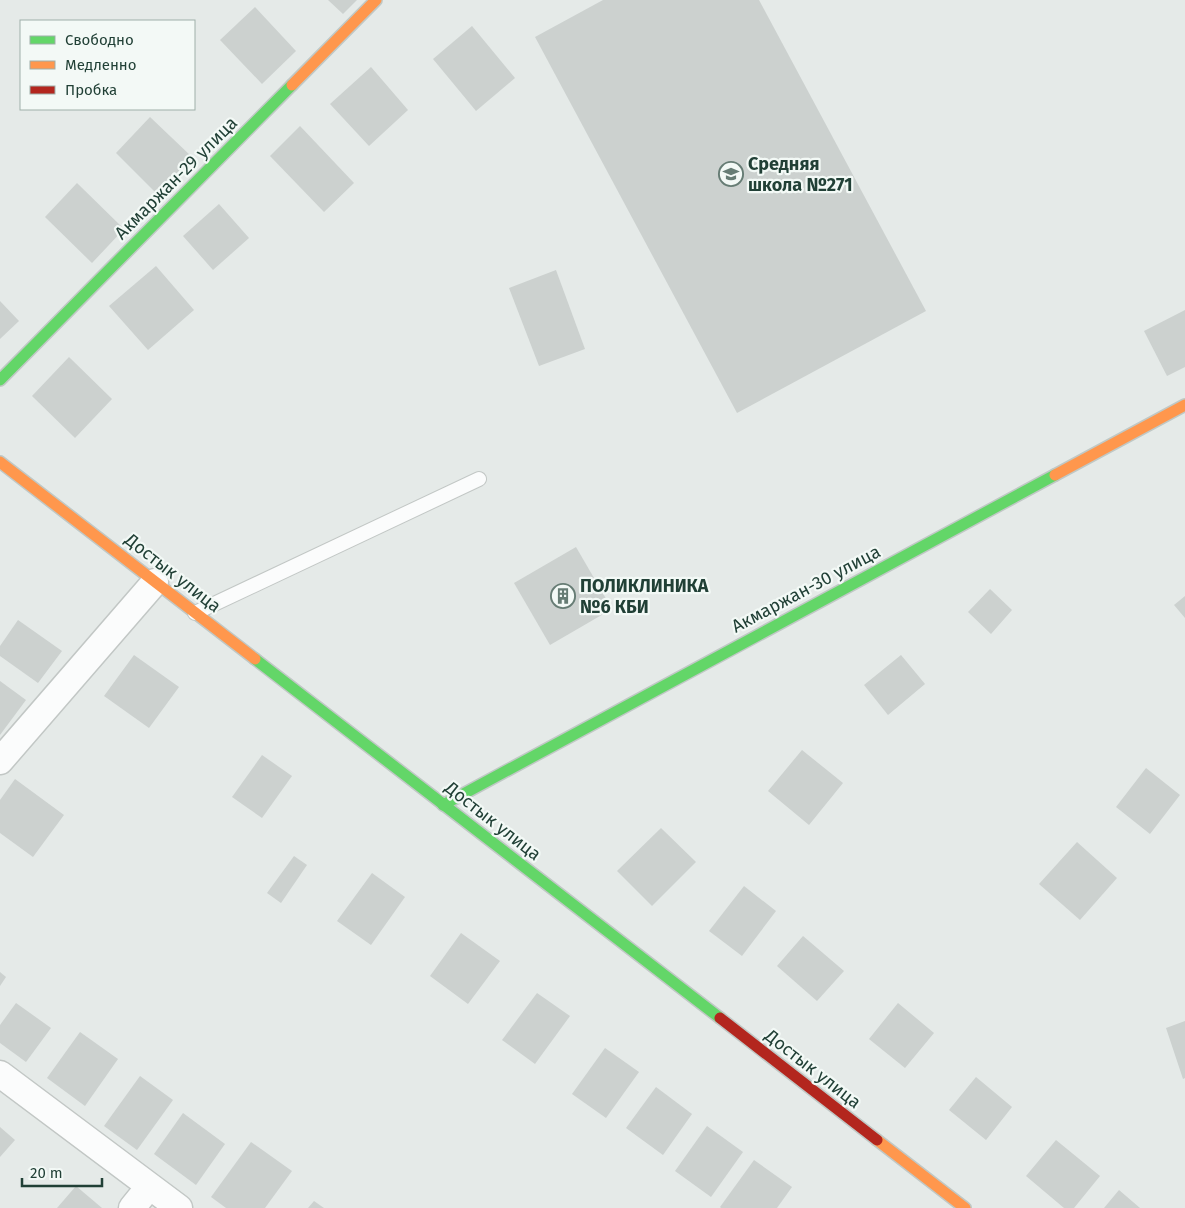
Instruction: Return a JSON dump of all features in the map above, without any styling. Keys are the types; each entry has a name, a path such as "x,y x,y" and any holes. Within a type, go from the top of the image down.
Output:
{"street":[{"name":"Акмаржан-29 улица","path":"0,380 376,0"},
{"name":"Акмаржан-30 улица","path":"443,804 1185,405"},
{"name":"Достык улица","path":"0,462 965,1208"},
{"path":"0,761 155,582"},
{"path":"0,1074 179,1208"},
{"path":"132,1208 150,1187"}],"lane":[{"path":"195,613 479,479"}],"building":[{"path":"328,0 357,0 343,14"},
{"name":"Средняя школа №271","path":"603,0 759,0 926,311 737,413 535,37"},
{"path":"255,7 296,51 262,84 220,40"},
{"path":"472,26 515,78 476,111 433,59"},
{"path":"371,67 408,110 369,146 330,104"},
{"path":"150,117 192,157 157,194 116,153"},
{"path":"300,126 354,183 324,212 270,156"},
{"path":"77,183 124,229 92,263 45,217"},
{"path":"219,204 249,238 213,270 183,236"},
{"path":"156,266 194,310 148,350 109,306"},
{"path":"556,270 585,349 539,366 509,288"},
{"path":"0,301 19,321 0,339"},
{"path":"1185,310 1185,367 1167,376 1144,331"},
{"path":"69,357 112,399 75,438 32,396"},
{"name":"ПОЛИКЛИНИКА №6 КБИ","path":"576,547 612,609 550,645 514,583"},
{"path":"990,589 1012,610 991,634 968,612"},
{"path":"1185,596 1185,618 1174,605"},
{"path":"18,620 62,651 38,683 0,656 0,646"},
{"path":"134,655 179,687 149,728 104,696"},
{"path":"901,655 925,684 888,715 864,685"},
{"path":"0,681 26,700 0,735"},
{"path":"802,750 843,783 809,825 768,791"},
{"path":"262,755 292,776 262,818 232,797"},
{"path":"1146,768 1180,795 1150,834 1116,807"},
{"path":"15,779 64,815 33,857 0,833 0,800"},
{"path":"661,828 696,862 652,906 617,871"},
{"path":"1077,842 1117,878 1080,920 1039,884"},
{"path":"294,856 307,865 281,903 267,893"},
{"path":"372,873 405,897 371,945 337,921"},
{"path":"744,886 776,911 742,956 709,931"},
{"path":"461,933 500,961 468,1004 430,976"},
{"path":"803,936 844,971 817,1001 777,966"},
{"path":"0,972 6,977 0,986"},
{"path":"537,993 570,1016 535,1064 502,1040"},
{"path":"16,1003 51,1028 26,1062 0,1043 0,1025"},
{"path":"898,1003 934,1033 905,1068 869,1039"},
{"path":"1185,1021 1185,1078 1183,1079 1166,1028"},
{"path":"80,1032 118,1059 85,1106 47,1078"},
{"path":"605,1048 639,1072 606,1118 572,1094"},
{"path":"140,1076 173,1100 137,1150 104,1126"},
{"path":"976,1077 1012,1107 986,1140 949,1110"},
{"path":"656,1087 692,1114 663,1155 626,1128"},
{"path":"183,1113 225,1144 196,1185 154,1154"},
{"path":"707,1126 743,1152 711,1197 675,1171"},
{"path":"0,1127 15,1140 0,1157"},
{"path":"1056,1140 1100,1176 1074,1208 1064,1208 1026,1176"},
{"path":"251,1142 292,1171 265,1208 226,1208 211,1197"},
{"path":"754,1160 792,1187 777,1208 721,1208 720,1207"},
{"path":"76,1186 102,1208 57,1208"},
{"path":"1119,1190 1140,1208 1104,1208"},
{"path":"314,1201 324,1208 308,1208"}],"traffic: fast":[{"path":"0,380 292,85"},
{"path":"443,805 1055,475"},
{"path":"255,659 720,1018"}],"traffic: slow":[{"path":"292,85 376,0"},
{"path":"1055,475 1185,405"},
{"path":"0,462 255,659"},
{"path":"877,1140 965,1208"}],"traffic: jam":[{"path":"720,1018 877,1140"}],"place":[{"name":"Средняя школа №271","path":"731,174"},
{"name":"ПОЛИКЛИНИКА №6 КБИ","path":"563,596"}]}
